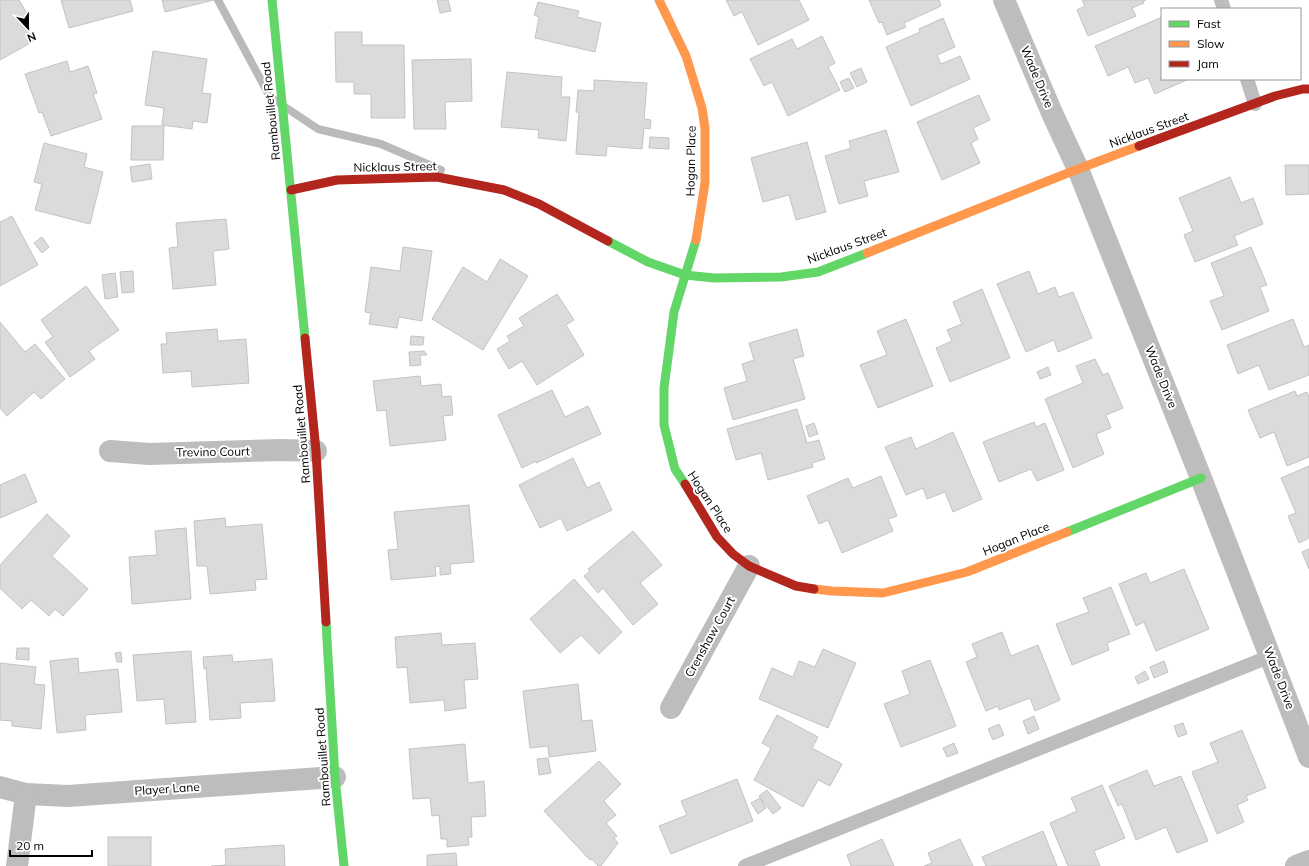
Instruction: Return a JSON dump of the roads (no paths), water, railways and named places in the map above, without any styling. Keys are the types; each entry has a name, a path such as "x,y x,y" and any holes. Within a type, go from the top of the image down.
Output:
{"street":[{"name":"Rambouillet Road","path":"272,0 316,451 335,777 344,866"},
{"name":"Hogan Place","path":"659,0 686,56 702,108 705,128 705,183 695,246 674,312 664,388 664,425 676,470 717,537 732,554 749,566 796,586 832,591 883,593 967,572 1201,478"},
{"name":"Wade Drive","path":"1004,0 1052,113 1078,169 1201,478 1309,757"},
{"name":"Nicklaus Street","path":"291,190 337,180 436,177 504,190 539,204 648,262 685,275 714,278 781,277 818,272 1078,169 1275,96 1303,89 1309,89"},
{"name":"Trevino Court","path":"110,451 150,454 281,450 316,451"},
{"name":"Crenshaw Court","path":"671,708 749,566"},
{"name":"Player Lane","path":"0,787 26,794 68,796 335,777"},
{"path":"17,866 26,794"},
{"path":"1296,866 1309,861"}],"lane":[{"path":"1246,80 1254,104"},
{"path":"745,866 1270,656"}],"waterway":[{"path":"218,0 270,97 318,129 381,144 441,170"}]}
